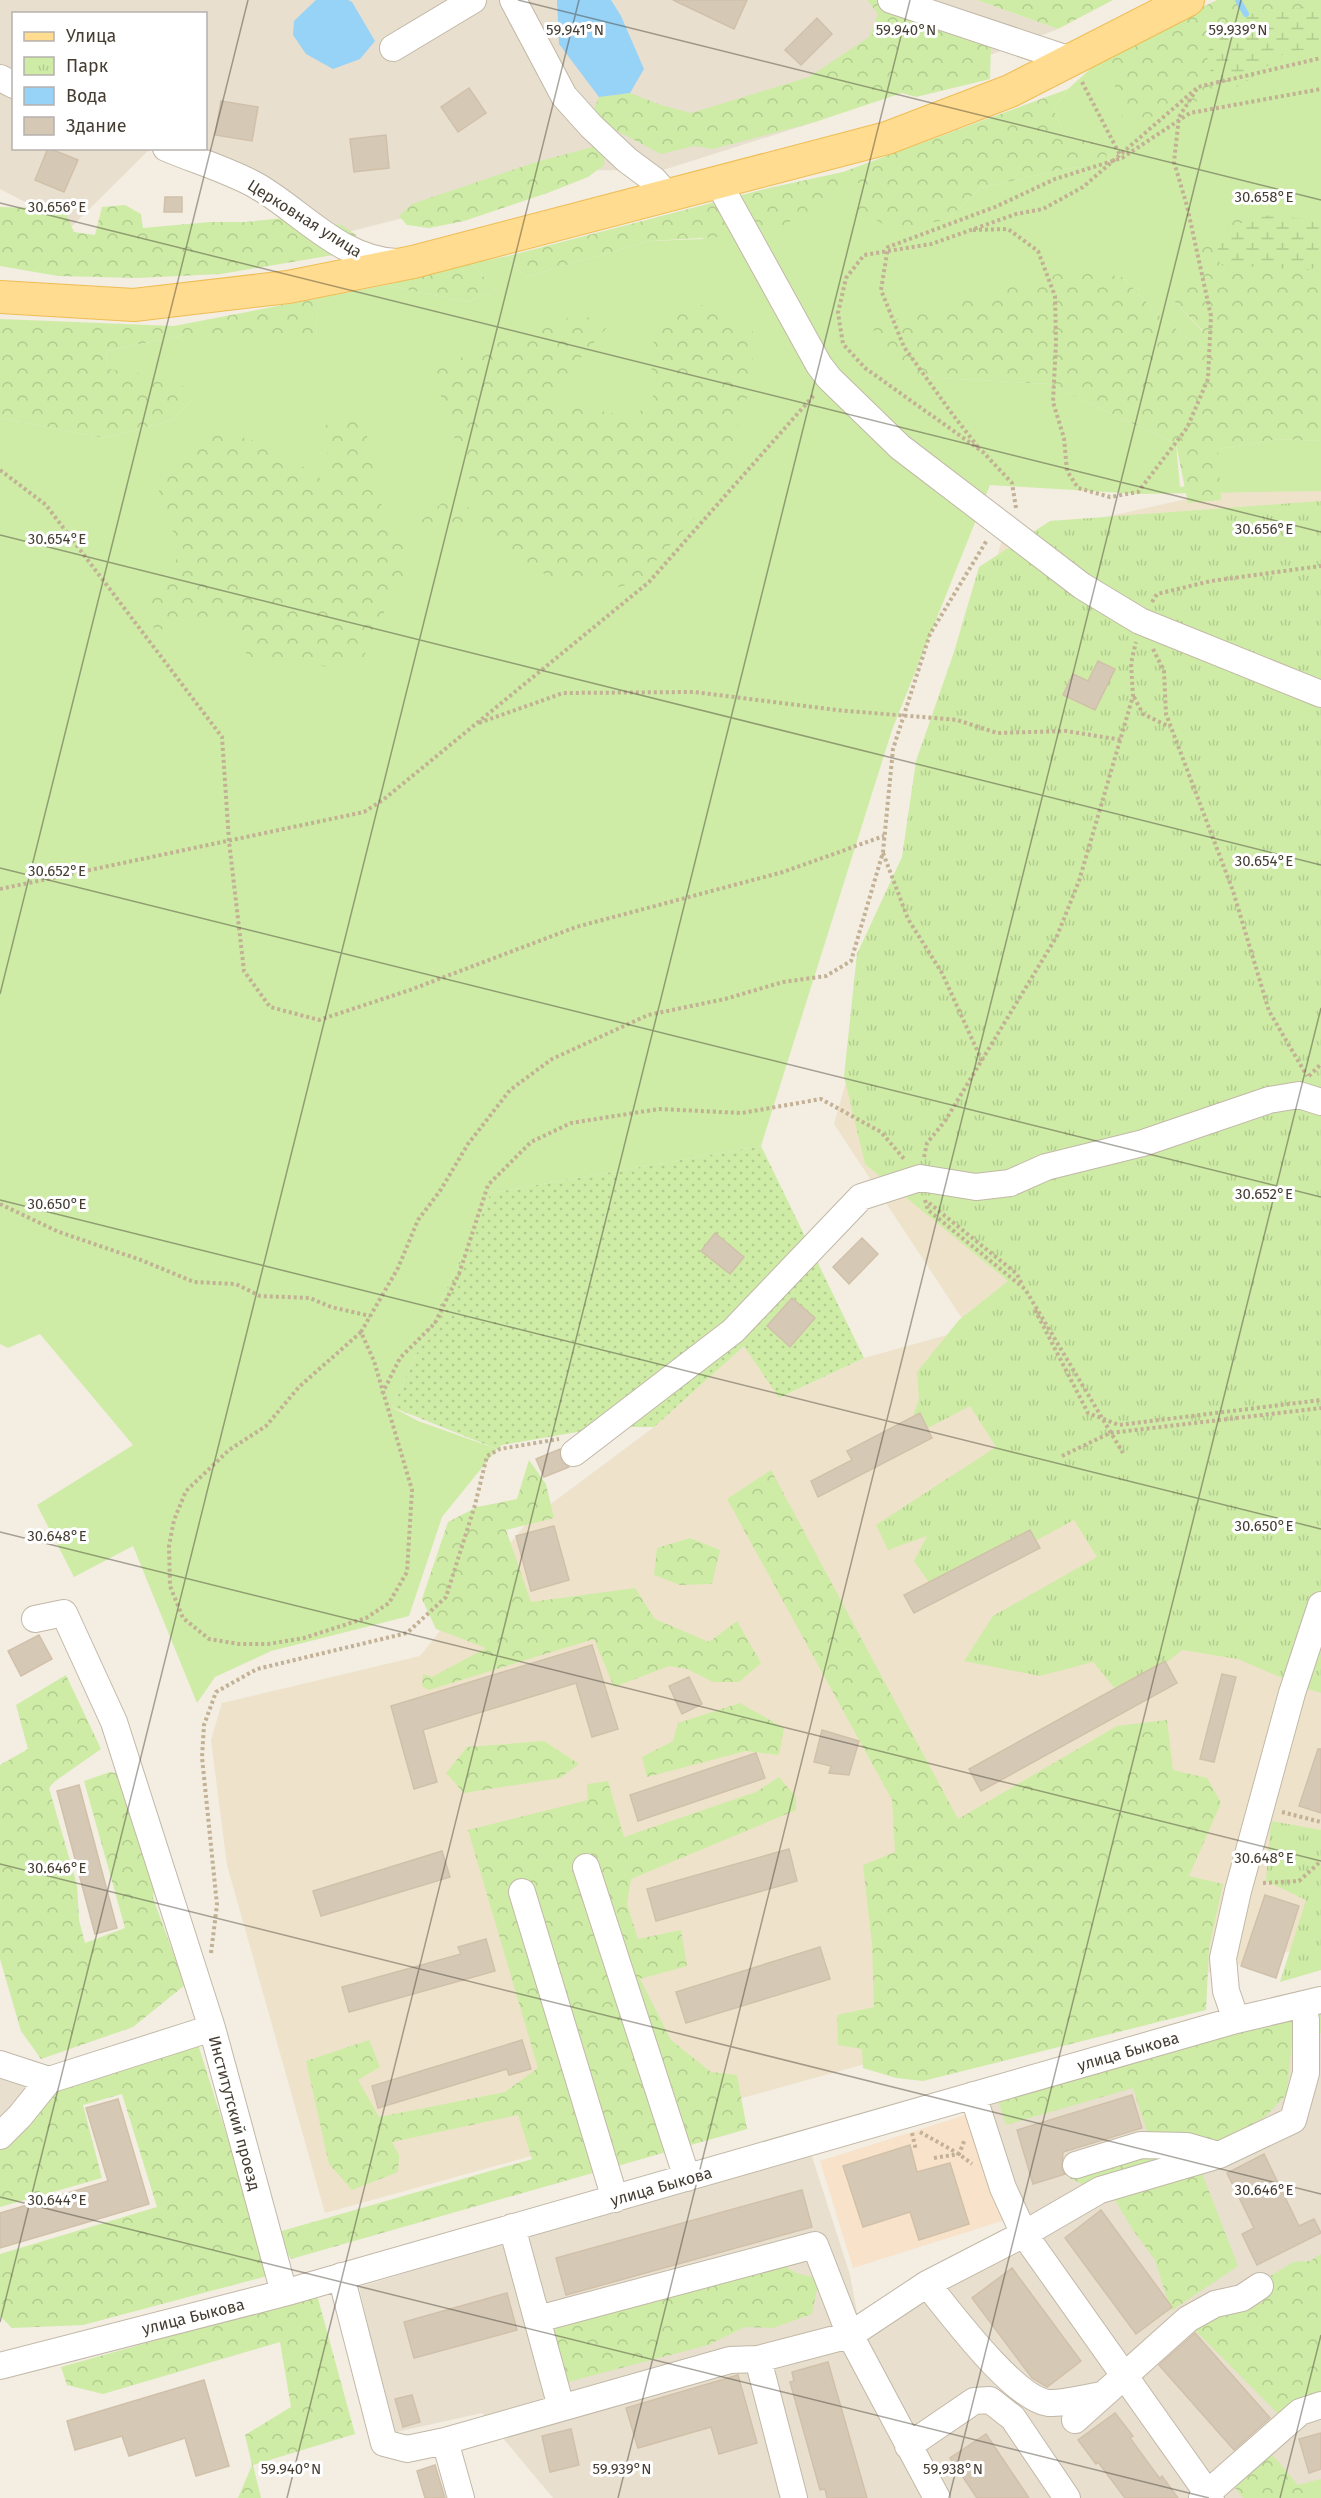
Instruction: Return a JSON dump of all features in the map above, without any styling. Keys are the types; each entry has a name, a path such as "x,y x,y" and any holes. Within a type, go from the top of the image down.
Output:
{"main road":[{"path":"0,297 135,305 288,287 412,262 719,184 887,138 1010,91 1188,0"}],"street":[{"path":"393,48 473,0"},
{"path":"513,0 564,96 591,126 627,160 654,180 668,196"},
{"path":"891,0 1071,60"},
{"name":"Церковная улица","path":"171,150 256,185 307,223 355,252 386,262 412,262"},
{"path":"719,184 819,366 900,447 1082,586 1140,621 1321,694"},
{"path":"573,1453 733,1331 861,1197 923,1187 976,1187 1010,1184 1047,1167 1143,1143 1269,1100 1317,1093"},
{"path":"1236,2020 1226,1991 1223,1958 1241,1879 1292,1693 1321,1605"},
{"path":"35,1619 64,1613 114,1722 212,2028"},
{"path":"586,1867 687,2178"},
{"path":"522,1892 615,2199"},
{"path":"341,2276 384,2443 407,2449 445,2441 730,2360 758,2359 850,2335 927,2284 1024,2234 1100,2190 1219,2155 1293,2120 1306,2073 1306,2020 1312,2002"},
{"name":"улица Быкова","path":"0,2364 284,2292 615,2199 973,2094 1236,2020 1312,2002"},
{"name":"Институтский проезд","path":"49,2079 212,2028 284,2292"},
{"path":"0,2064 49,2079 20,2116 0,2136"},
{"path":"973,2094 1004,2188 1024,2234 1208,2496 1300,2412 1321,2405"},
{"path":"1076,2164 1141,2145 1187,2146 1219,2155"},
{"path":"512,2227 561,2407"},
{"path":"538,2319 815,2245 850,2335 937,2498"},
{"path":"927,2284 986,2356 1027,2394 1047,2403 1103,2396"},
{"path":"1075,2420 1188,2319 1215,2304 1242,2298 1260,2286"},
{"path":"758,2359 794,2498"},
{"path":"908,2446 975,2401 990,2400 1013,2418 1067,2498"},
{"path":"445,2441 461,2498"}],"path":[{"path":"983,452 865,368 843,344 838,314 846,278 864,255 931,244 1016,214 1043,209 1083,187 1198,87 1321,58"},
{"path":"1071,60 1122,158"},
{"path":"969,230 1008,229 1038,251 1054,296 1056,342 1053,402 1064,438 1067,471 1078,488 1088,491 1110,497 1138,492 1187,428 1208,379 1211,316 1187,206 1174,162 1179,117 1198,87"},
{"path":"362,1332 374,1361 412,1490 407,1572 389,1603 366,1618 304,1638 268,1644 239,1644 209,1639 183,1618 170,1586 169,1546 174,1520 186,1491 229,1450 266,1426 299,1387 362,1332 398,1268 417,1220 440,1191 468,1144 510,1090 552,1059 648,1015 724,999 783,982 826,976 850,961 883,852 893,749 930,634 984,543 1016,510 1012,483 952,415 904,347 880,290 888,247 995,207 1054,179 1122,158 1190,113 1321,88"},
{"path":"0,889 363,812 383,800 650,582 829,378"},
{"path":"0,470 46,505 222,737 229,841 244,971 270,1007 319,1020 410,990 576,927 783,872 885,836"},
{"path":"1123,1453 1023,1287 928,1209 923,1187 927,1143 945,1121 1057,936 1079,881 1134,696 1131,663 1140,621 1157,594 1211,581 1321,566"},
{"path":"1140,621 1164,671 1166,714 1233,891 1269,1011 1317,1093"},
{"path":"476,723 563,693 694,692 837,710 957,720 997,733 1066,731 1122,740"},
{"path":"1134,696 1143,714 1171,728"},
{"path":"883,852 908,919 942,973 982,1060"},
{"path":"382,1394 400,1358 435,1323 459,1274 488,1185 531,1142 571,1123 659,1109 742,1113 821,1099 881,1132 923,1187"},
{"path":"0,1203 59,1232 141,1260 194,1282 236,1284 260,1296 310,1298 331,1307 370,1316"},
{"path":"1023,1287 1088,1413 1119,1425 1321,1400"},
{"path":"1062,1456 1110,1433 1321,1408"},
{"path":"210,1962 217,1905 202,1757 204,1725 216,1692 257,1669 407,1633 446,1597 487,1456 500,1449 604,1431"},
{"path":"1261,1808 1321,1822"},
{"path":"1241,1879 1261,1883 1299,1881 1321,1861"},
{"path":"911,2128 959,2154 1004,2188"},
{"path":"934,2158 959,2154"}],"shaded area":[{"path":"0,0 977,0 1058,29 815,122 660,171 592,170 348,232 285,192 155,150 207,150 207,12 12,12 12,150 149,150 72,226 0,189"},
{"path":"1321,469 1321,1943 956,2039 325,2213 227,1865 211,1740 222,1703 420,1656 528,1521 654,1427 744,1345 780,1398 864,1358 969,1329 834,1124 1002,540"},
{"path":"1321,2005 1321,2498 553,2498 482,2413 392,2433 359,2287 810,2150 850,2275 860,2329 1022,2219 983,2099"},
{"path":"0,2051 31,2095 0,2123"},
{"path":"972,2113 1005,2220 853,2268 820,2161"}],"green space":[{"path":"867,0 899,0 991,42 990,79 916,97 902,93 815,122 713,149 694,146 661,154 602,123 594,109 599,97 630,93 691,113 809,77 869,37 878,14"},
{"path":"977,0 1113,0 1058,29"},
{"path":"1217,0 1321,0 1321,37 1232,71 1194,104 1158,116 1123,119 1107,54"},
{"path":"1321,2 1321,48 1286,52 1249,80 1224,94 1215,91 1206,52 1246,14 1284,12"},
{"path":"1321,37 1321,231 1204,282 1175,302 1203,332 1190,340 1160,316 1122,277 920,377 1049,384 1176,444 1180,487 1216,482 1218,449 1279,439 1321,441 1321,491 1139,494 990,485 892,730 761,1146 491,1193 392,1407 418,1421 497,1449 442,1517 409,1616 271,1651 215,1677 197,1703 133,1546 74,1577 37,1505 133,1445 40,1334 8,1348 0,1344 0,418 105,438 173,420 192,399 108,369 106,351 185,335 316,335 319,298 386,285 467,302 497,291 471,263 508,256 525,277 650,241 702,239 843,172 867,188 850,204 947,220 980,188 1064,169 1106,164 1106,145 1067,138 1053,109 1068,89 1107,54 1232,71"},
{"path":"1068,89 1053,109 1067,138 1106,145 1107,164 1064,169 980,188 947,220 891,229 850,204 866,188 843,173 837,196 767,234 650,241 525,277 508,256 769,188 843,172"},
{"path":"593,147 605,150 604,165 588,177 550,192 464,221 429,228 407,225 399,216 412,204 536,162"},
{"path":"125,205 141,214 143,228 304,216 324,223 342,225 356,235 355,246 333,255 221,274 136,278 58,276 0,266 0,207 64,209 74,232 95,235 102,207"},
{"path":"1269,215 1321,221 1321,266 1307,270 1220,265 1216,235 1235,225"},
{"path":"1232,219 1321,231 1321,441 1279,439 1218,449 1221,500 1188,503 1176,444 1049,384 920,377 873,346 874,325 1076,269 1122,277 1160,316 1190,340 1203,331 1175,302 1186,278 1203,281 1197,250"},
{"path":"471,263 497,291 467,302 386,285"},
{"path":"319,298 316,335 185,335 106,351 108,369 177,378 192,399 173,420 105,438 0,418 0,319 174,326"},
{"path":"708,304 753,331 750,388 735,438 735,459 738,470 637,582 615,588 574,576 548,576 528,565 484,527 461,533 420,522 442,503 483,510 455,441 433,369 579,314 609,325 545,399 634,418 653,397 651,350 663,314"},
{"path":"362,412 386,526 408,544 403,586 377,622 363,659 327,667 288,657 252,661 226,625 199,621 154,631 150,590 184,550 156,502 168,459 197,452 218,430 274,447 336,489 321,427"},
{"path":"1321,501 1321,1693 1238,1659 1182,1650 1123,1698 1093,1662 1040,1676 964,1661 993,1616 1097,1557 1074,1520 937,1594 914,1561 927,1536 888,1550 876,1525 996,1447 970,1406 903,1441 919,1400 917,1372 959,1320 1008,1281 865,1164 844,1076 857,954 902,857 916,761 954,652 979,567 1050,521"},
{"path":"761,1146 864,1358 779,1398 744,1346 654,1427 606,1427 502,1445 497,1449 392,1407 491,1193"},
{"path":"529,1460 546,1484 554,1518 506,1530 531,1602 635,1588 655,1619 709,1642 737,1621 761,1663 739,1682 713,1682 687,1669 669,1666 614,1687 594,1639 429,1690 422,1686 423,1674 432,1677 486,1648 436,1629 422,1599 448,1522 477,1507 517,1499"},
{"path":"771,1470 958,1819 1117,1726 1167,1720 1173,1770 1207,1778 1221,1803 1189,1876 1223,1884 1209,1948 1206,2010 923,2081 896,2078 863,2068 862,2049 838,2045 837,2015 874,2007 872,1944 863,1865 895,1852 892,1800 727,1499"},
{"path":"690,1538 720,1550 712,1584 680,1585 654,1575 657,1548"},
{"path":"66,1675 101,1749 54,1782 49,1788 77,1885 79,1920 85,1943 125,1928 84,1781 110,1772 120,1774 160,1838 153,1898 185,1985 133,2027 41,2059 21,2031 0,1959 0,1765 28,1749 16,1705"},
{"path":"740,1703 784,1728 779,1755 746,1751 647,1777 642,1757 673,1741 678,1723"},
{"path":"544,1741 579,1764 560,1778 464,1793 446,1773 467,1747"},
{"path":"779,1777 796,1797 796,1810 631,1879 627,1904 638,1939 681,1930 687,1966 640,1979 671,2040 711,2072 737,2075 747,2129 291,2259 275,2233 532,2159 518,2115 392,2142 399,2155 398,2172 352,2190 329,2164 306,2061 369,2040 380,2067 358,2080 379,2117 505,2092 538,2068 468,1830 588,1800 587,1784 608,1781 624,1837 756,1792"},
{"path":"1271,1821 1321,1830 1321,1970 1280,1982 1306,1900 1266,1881"},
{"path":"1321,2005 1321,2033 1292,2041 1287,2094 1265,2117 1195,2155 1238,2266 1171,2311 1155,2260 1113,2197 1069,2178 1152,2147 1133,2088 1006,2125 998,2099"},
{"path":"195,2035 271,2275 83,2325 12,2328 0,2316 0,2254 157,2207 122,2094 83,2105 102,2178 0,2207 0,2145 44,2099 78,2077"},
{"path":"1321,2254 1321,2402 1282,2418 1193,2328 1227,2302 1239,2310 1263,2302 1267,2278 1293,2262 1310,2261"},
{"path":"778,2262 796,2273 819,2279 812,2314 773,2328 745,2327 708,2345 564,2383 549,2324"},
{"path":"317,2295 355,2434 253,2465 261,2498 238,2498 252,2465 245,2435 291,2407 280,2342 103,2394 67,2385 61,2367"},
{"path":"1270,2452 1298,2485 1321,2479 1321,2498 1243,2498 1229,2480"}],"water":[{"path":"316,0 352,2 375,41 360,59 333,69 306,54 293,35 294,21"},
{"path":"557,0 611,0 621,16 644,69 630,93 599,97 559,44"}],"building":[{"path":"673,0 747,0 734,29"},
{"path":"817,18 832,34 801,65 785,50"},
{"path":"469,88 486,113 458,132 441,107"},
{"path":"221,101 258,107 252,141 215,135"},
{"path":"386,135 389,168 354,172 350,139"},
{"path":"47,150 78,160 64,192 35,180"},
{"path":"165,197 182,197 182,212 164,212"},
{"path":"1098,661 1115,669 1095,710 1063,695 1073,674 1088,681"},
{"path":"715,1233 744,1257 730,1274 701,1251"},
{"path":"862,1238 878,1254 849,1284 833,1267"},
{"path":"792,1298 815,1318 790,1347 767,1326"},
{"path":"920,1413 932,1438 818,1497 811,1481 852,1460 847,1451"},
{"path":"560,1449 562,1462 569,1467 544,1477 536,1459"},
{"path":"554,1526 569,1580 531,1591 516,1536"},
{"path":"1030,1530 1040,1548 914,1613 904,1595"},
{"path":"39,1635 52,1659 21,1676 8,1651"},
{"path":"592,1645 618,1729 592,1737 576,1683 423,1730 437,1782 414,1789 391,1706"},
{"path":"1165,1661 1177,1683 981,1791 969,1769"},
{"path":"1222,1674 1236,1677 1214,1762 1200,1759"},
{"path":"689,1677 702,1704 682,1714 669,1686"},
{"path":"822,1730 859,1741 849,1775 829,1773 831,1766 814,1762"},
{"path":"1318,1749 1321,1749 1321,1813 1299,1806"},
{"path":"756,1753 765,1778 638,1821 630,1795"},
{"path":"79,1785 117,1928 95,1934 57,1791"},
{"path":"789,1849 797,1881 656,1921 647,1889"},
{"path":"442,1851 450,1877 321,1916 313,1891"},
{"path":"1265,1895 1299,1906 1276,1978 1241,1966"},
{"path":"486,1939 495,1971 349,2012 342,1987 461,1954 458,1947"},
{"path":"820,1947 830,1979 686,2023 676,1992"},
{"path":"522,2040 531,2069 509,2075 507,2069 378,2108 372,2086"},
{"path":"1132,2095 1142,2128 1063,2152 1062,2169 1065,2174 1033,2184 1017,2130"},
{"path":"118,2099 149,2204 0,2248 0,2213 108,2181 86,2108"},
{"path":"910,2145 917,2172 950,2163 969,2224 919,2240 910,2212 863,2227 843,2166"},
{"path":"1264,2154 1299,2226 1314,2219 1321,2233 1257,2265 1242,2234 1254,2228 1227,2173"},
{"path":"802,2190 812,2227 566,2295 556,2258"},
{"path":"1101,2210 1172,2307 1136,2334 1065,2238"},
{"path":"1012,2268 1081,2361 1047,2387 1032,2378 972,2298"},
{"path":"507,2293 517,2330 414,2358 404,2322"},
{"path":"1195,2333 1270,2418 1234,2450 1159,2365"},
{"path":"828,2362 867,2498 827,2498 825,2489 820,2490 790,2382 794,2381 792,2372"},
{"path":"738,2375 757,2443 719,2454 711,2427 638,2448 626,2408"},
{"path":"204,2380 229,2466 196,2476 185,2438 129,2456 122,2436 75,2450 67,2421"},
{"path":"412,2395 420,2422 403,2427 395,2399"},
{"path":"1115,2413 1133,2436 1130,2438 1160,2479 1162,2476 1178,2498 1125,2498 1078,2440"},
{"path":"571,2429 579,2465 550,2472 542,2436"},
{"path":"1321,2433 1321,2469 1309,2473 1299,2439"},
{"path":"986,2434 1029,2498 977,2498 950,2458"},
{"path":"435,2465 445,2498 425,2498 417,2471"}],"waterway":[{"path":"1238,0 1246,14"}]}
